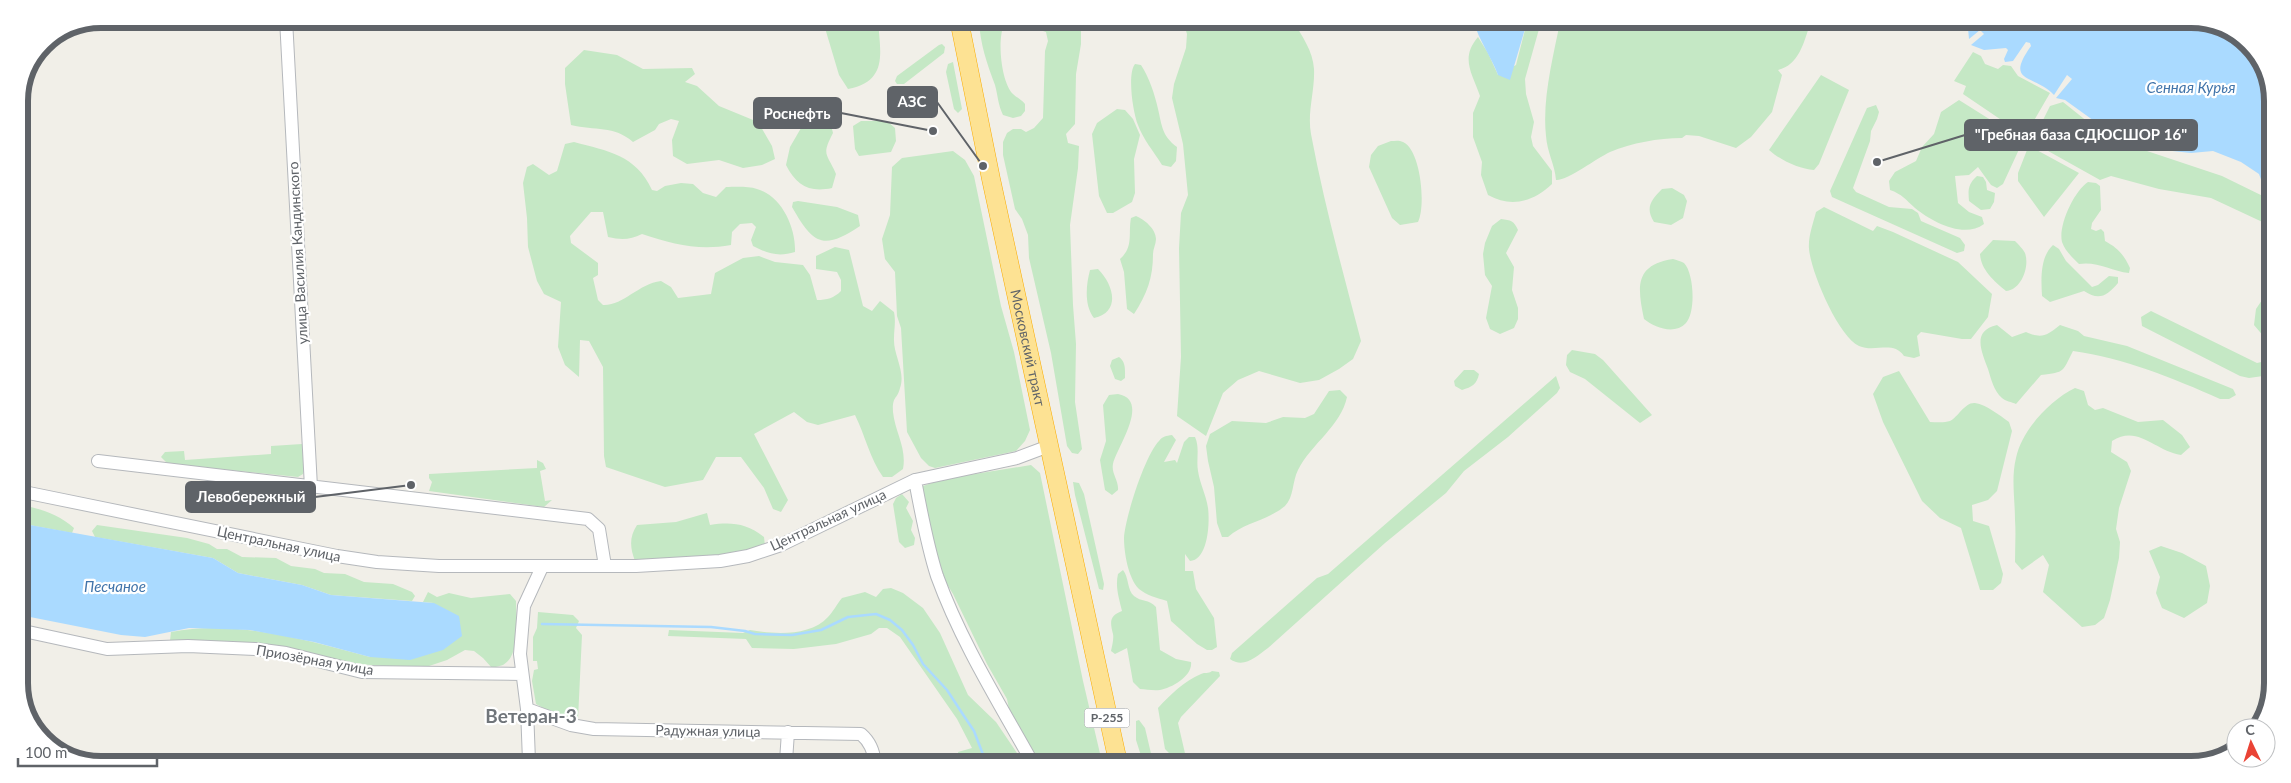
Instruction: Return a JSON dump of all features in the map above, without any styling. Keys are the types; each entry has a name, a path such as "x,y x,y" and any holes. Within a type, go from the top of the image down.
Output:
{"highway":[{"name":"Московский тракт","path":"961,28 1097,674 1117,756"}],"street":[{"name":"улица Василия Кандинского","path":"286,28 311,486"},
{"name":"Центральная улица","path":"28,494 369,561 439,566 542,567 689,564 748,556 799,537 915,480 1017,458 1049,446"},
{"path":"98,461 584,518 593,521 599,529 605,566"},
{"path":"915,480 937,574 952,615 976,664 1029,756"},
{"path":"530,756 527,709 520,654 524,606 542,567"},
{"name":"Приозёрная улица","path":"28,632 107,649 188,646 255,649 286,653 362,672 522,674"},
{"name":"Радужная улица","path":"527,709 571,725 594,729 861,734 873,750 874,756"},
{"path":"786,756 788,732"}],"green space":[{"path":"825,28 879,28 880,54 876,72 861,85 848,89 839,75"},
{"path":"1003,28 1001,60 1003,71 1013,94 1025,104 1025,111 1021,116 1013,118 1003,115 1001,111 982,45 980,29"},
{"path":"1040,28 1081,28 1081,44 1076,74 1075,124 1066,134 1068,143 1079,146 1070,225 1076,344 1075,402 1082,449 1078,454 1072,453 1067,446 1051,353 1029,258 1028,235 1022,219 1015,209 1003,155 1003,142 1007,133 1013,129 1021,129 1026,132 1034,128 1043,118 1045,51 1048,41 1046,32"},
{"path":"1185,28 1297,28 1303,38 1312,56 1314,69 1310,118 1311,134 1328,212 1361,341 1353,359 1319,380 1300,383 1259,371 1238,380 1223,393 1206,436 1177,416 1181,357 1179,248 1181,213 1188,195 1183,144 1172,98 1174,84 1186,48 1187,34"},
{"path":"1525,28 1539,28 1525,79 1526,94 1534,122 1531,137 1533,146 1552,171 1552,184 1529,199 1513,202 1488,195 1481,175 1482,162 1473,137 1473,113 1480,96 1469,66 1470,52 1478,37 1498,75 1516,65"},
{"path":"1559,28 1809,28 1796,58 1778,70 1782,75 1772,112 1751,137 1736,148 1699,136 1686,135 1682,138 1645,142 1610,152 1567,177 1556,180 1549,153 1545,122 1549,79"},
{"path":"942,44 945,47 944,53 904,84 897,84 895,81 897,76"},
{"path":"584,50 617,55 643,69 692,68 695,74 685,82 697,86 719,106 758,122 772,146 775,159 762,165 743,168 719,160 687,164 673,156 672,140 679,121 671,119 659,124 655,130 633,142 619,133 571,125 565,84 565,68"},
{"path":"1973,52 1981,56 1985,64 1998,69 2003,65 2011,66 2018,76 2050,93 2025,136 1963,94 1966,86 1954,81"},
{"path":"953,62 962,109 958,113 954,109 946,72 948,64"},
{"path":"1135,64 1141,65 1147,75 1163,130 1168,139 1177,147 1176,161 1171,167 1162,165 1138,125 1134,112 1131,85 1131,76"},
{"path":"1821,75 1849,90 1819,164 1814,170 1790,163 1769,150"},
{"path":"1959,100 2021,139 2022,143 2003,184 1997,188 1991,185 1978,167 1969,175 1955,176 1958,203 1969,212 1982,217 1984,224 1967,230 1948,227 1930,219 1901,195 1890,190 1889,181 1895,172 1916,161 1922,147 1934,134 1941,112"},
{"path":"2063,102 2093,126 2123,143 2222,176 2263,196 2263,222 2211,198 2159,189 2111,176 2100,180 2032,142 2050,106"},
{"path":"1876,105 1879,112 1853,188 1856,192 1889,207 1912,209 1918,213 1921,221 1960,238 1965,245 1964,251 1957,253 1832,197 1830,191 1867,108"},
{"path":"1117,109 1125,110 1133,119 1140,135 1134,159 1135,193 1132,202 1113,213 1107,213 1099,196 1092,134 1097,123"},
{"path":"820,112 830,121 833,133 826,151 836,174 832,188 824,189 804,186 794,178 786,165 790,147 808,116"},
{"path":"861,121 887,121 895,128 896,141 891,152 859,156 855,149 853,126"},
{"path":"1391,141 1402,141 1409,147 1418,167 1422,204 1418,222 1400,225 1392,218 1369,167 1371,155 1378,146"},
{"path":"574,142 620,156 638,169 652,190 657,191 665,186 681,183 693,184 703,193 716,197 726,187 746,187 766,193 774,198 786,214 795,243 795,252 784,254 769,253 753,246 751,240 756,227 752,223 740,224 732,232 731,245 719,247 686,246 642,234 625,239 617,239 608,237 603,212 591,212 570,236 571,243 598,263 598,275 593,278 598,300 603,305 617,302 645,286 661,281 671,287 678,298 711,294 715,273 743,258 759,256 775,262 803,265 810,275 817,300 827,299 841,291 841,280 837,272 816,269 816,256 835,247 849,250 863,306 872,311 880,301 894,312 894,344 901,382 899,392 894,401 893,412 902,447 903,469 892,477 883,477 875,463 855,415 818,425 807,422 794,412 754,434 788,500 781,512 773,509 764,488 741,457 716,457 703,480 665,487 606,467 604,456 603,367 589,341 580,340 579,377 565,365 558,347 561,302 544,294 537,281 528,247 523,183 527,167 533,164 549,175 557,171 565,144"},
{"path":"2033,148 2079,173 2044,217 2018,181 2018,173 2027,150"},
{"path":"953,151 965,160 974,176 1001,306 1014,352 1030,430 1025,441 1016,451 935,468 929,466 921,458 907,432 901,328 897,316 895,272 885,259 882,239 890,215 892,167 902,158"},
{"path":"1977,176 1983,177 1987,190 1995,193 1994,202 1990,209 1981,210 1969,201 1969,187"},
{"path":"2088,182 2096,183 2100,186 2101,210 2092,223 2091,229 2096,231 2101,229 2104,232 2105,241 2114,246 2125,259 2130,268 2129,273 2098,265 2079,264 2063,245 2062,227 2068,209 2077,193"},
{"path":"1672,188 1684,195 1687,201 1683,218 1671,225 1654,222 1651,217 1650,204 1662,189"},
{"path":"798,201 837,207 858,215 860,226 837,239 820,240 806,229 792,207 793,202"},
{"path":"1824,207 1873,231 1877,226 1958,262 1992,294 1988,317 1971,339 1921,332 1917,336 1920,356 1914,358 1904,356 1895,349 1865,348 1851,340 1834,317 1820,287 1811,259 1809,244 1811,230 1816,212"},
{"path":"1136,216 1149,225 1156,239 1148,286 1134,314 1127,309 1124,272 1120,259 1129,245 1131,218"},
{"path":"1501,219 1512,222 1518,230 1506,253 1514,267 1512,290 1518,308 1518,319 1514,328 1500,334 1490,329 1486,318 1492,286 1485,275 1483,254 1492,226"},
{"path":"1993,240 2015,241 2025,253 2026,265 2023,277 2016,287 2011,290 2006,291 1989,275 1981,260 1980,254"},
{"path":"2053,245 2059,249 2066,261 2092,287 2098,285 2109,276 2118,277 2118,283 2102,296 2094,296 2084,291 2050,302 2042,296 2042,276 2046,256"},
{"path":"1673,259 1684,263 1687,268 1692,283 1692,302 1689,318 1686,323 1676,329 1665,329 1644,319 1640,287 1645,272 1651,266"},
{"path":"1098,269 1108,283 1112,297 1108,310 1103,315 1094,318 1087,301 1087,288 1090,270"},
{"path":"2263,298 2263,336 2254,325 2256,309"},
{"path":"2151,311 2257,363 2263,362 2263,376 2249,378 2240,376 2142,326 2141,317"},
{"path":"1997,325 2012,337 2026,332 2040,336 2044,335 2060,325 2078,331 2084,336 2127,346 2233,389 2236,395 2229,399 2220,399 2130,364 2111,358 2073,351 2062,370 2041,375 2016,404 2003,399 1997,392 1981,349 1981,337 1984,332"},
{"path":"1572,350 1595,354 1603,360 1652,415 1640,423 1585,379 1570,372 1566,365 1567,355"},
{"path":"1119,357 1123,361 1125,369 1125,378 1121,381 1115,379 1110,366 1112,360"},
{"path":"1464,370 1474,370 1479,374 1474,385 1462,390 1455,386 1454,381"},
{"path":"1899,371 1930,422 1950,421 1965,407 1975,403 1988,408 2009,422 2012,431 1997,491 1988,500 1972,505 1973,521 1989,526 2003,574 2001,583 1993,590 1980,590 1961,528 1940,518 1922,501 1883,422 1873,394 1883,377"},
{"path":"1556,376 1560,388 1557,393 1508,437 1464,471 1446,493 1385,543 1268,648 1255,658 1245,662 1235,662 1230,659 1232,653 1317,578 1328,574"},
{"path":"2075,388 2084,391 2088,405 2095,410 2103,408 2138,422 2163,420 2182,435 2190,447 2181,455 2130,435 2112,441 2111,452 2127,462 2131,471 2119,508 2116,529 2120,542 2119,558 2104,618 2095,625 2082,627 2043,592 2049,565 2043,555 2022,570 2015,562 2014,473 2019,447 2038,417 2056,400"},
{"path":"1340,390 1347,397 1344,407 1339,417 1310,452 1298,470 1290,498 1285,506 1228,537 1222,537 1217,523 1214,487 1206,446 1210,434 1232,421 1266,423 1283,417 1305,418 1314,414 1329,391"},
{"path":"1118,394 1127,398 1132,405 1132,414 1113,464 1118,490 1112,495 1105,490 1100,460 1106,441 1103,405 1109,395"},
{"path":"1172,435 1176,440 1164,462 1175,460 1177,463 1184,442 1189,437 1195,437 1197,445 1198,471 1208,508 1209,522 1201,554 1196,559 1190,561 1185,554 1185,571 1193,571 1196,589 1214,618 1217,647 1212,650 1207,650 1197,644 1171,621 1167,601 1148,595 1139,589 1129,572 1126,557 1125,529 1142,473 1159,441 1163,437"},
{"path":"302,444 305,468 303,474 298,477 168,464 161,457 165,452 184,451 185,460 271,454 271,446"},
{"path":"537,460 543,463 546,469 540,471 545,501 552,500 544,507 429,491 432,482 429,474 537,468"},
{"path":"1031,465 1040,473 1083,681 1101,756 1033,756 1010,714 1007,699 987,664 953,594 939,571 920,487 944,479"},
{"path":"1073,482 1079,483 1084,494 1104,584 1103,590 1099,589"},
{"path":"902,494 909,502 906,508 913,521 911,530 915,538 914,545 905,548 899,542 893,504 896,498"},
{"path":"28,507 55,515 74,528 72,533 28,525"},
{"path":"707,513 710,525 732,524 745,526 764,537 765,546 721,555 635,561 631,543 637,525 676,522"},
{"path":"97,525 187,538 209,544 217,549 227,549 242,557 276,558 291,566 315,569 324,573 345,574 364,582 393,584 412,592 415,596 412,601 331,595 302,585 238,573 213,558 95,537 92,531"},
{"path":"2161,546 2182,553 2206,566 2210,586 2207,603 2184,618 2162,608 2156,593 2160,577 2149,551"},
{"path":"1123,570 1134,596 1156,607 1160,650 1176,659 1191,662 1189,672 1176,684 1165,689 1140,689 1133,682 1127,648 1115,654 1111,651 1113,638 1112,620 1115,615 1122,611 1117,583 1118,574"},
{"path":"891,588 903,593 923,608 940,633 968,695 996,722 1019,756 959,756 958,752 972,748 957,719 900,637 887,628 879,628 871,634 836,644 794,649 752,648 746,639 668,636 669,630 743,633 750,630 780,633 801,631 811,628 830,615 842,598 865,592 876,597 883,589"},
{"path":"428,592 437,597 449,593 471,598 510,594 516,601 517,626 515,645 509,660 503,665 492,668 474,651 465,650 447,660 429,666 408,668 358,664 285,647 170,641 171,632 221,628 246,630 296,638 370,657 434,603 423,602"},
{"path":"538,612 573,615 579,621 576,628 582,635 578,719 547,710 536,704 532,681 534,670 538,669 537,661 533,661 533,637 537,628"},
{"path":"1219,672 1220,676 1181,717 1178,723 1186,756 1170,756 1165,749 1158,708 1183,684 1201,674"},
{"path":"1139,720 1145,728 1152,756 1141,756 1136,740 1136,721"}],"water":[{"path":"1476,28 1525,28 1510,80 1498,75"},
{"name":"Сенная Курья","path":"1968,28 2191,28 2214,31 2227,37 2248,56 2260,77 2263,96 2263,185 2259,174 2241,162 2213,151 2191,153 2163,150 2115,136 2065,100 2056,98 2072,79 2067,75 2054,95 2021,73 2020,67 2023,58 2031,46 2030,43 2026,42 2013,61 2005,62 2004,59 2008,50 2006,48 1984,50 1971,45 1984,34 1980,30 1969,39"},
{"name":"Песчаное","path":"28,525 213,558 238,573 302,585 331,595 434,603 459,616 462,636 443,650 410,660 370,657 314,642 250,630 189,628 145,637 121,635 28,617"}],"waterway":[{"path":"542,624 711,627 755,634 792,635 821,630 848,617 876,614 890,620 902,630 923,664 947,690 974,731 984,756"}],"place":[{"name":"Роснефть","path":"933,131"},
{"name":"\"Гребная база СДЮСШОР 16\"","path":"1877,162"},
{"name":"АЗС","path":"983,166"},
{"name":"Левобережный","path":"411,485"}],"district":[{"name":"Ветеран-3","path":"531,716"}]}
